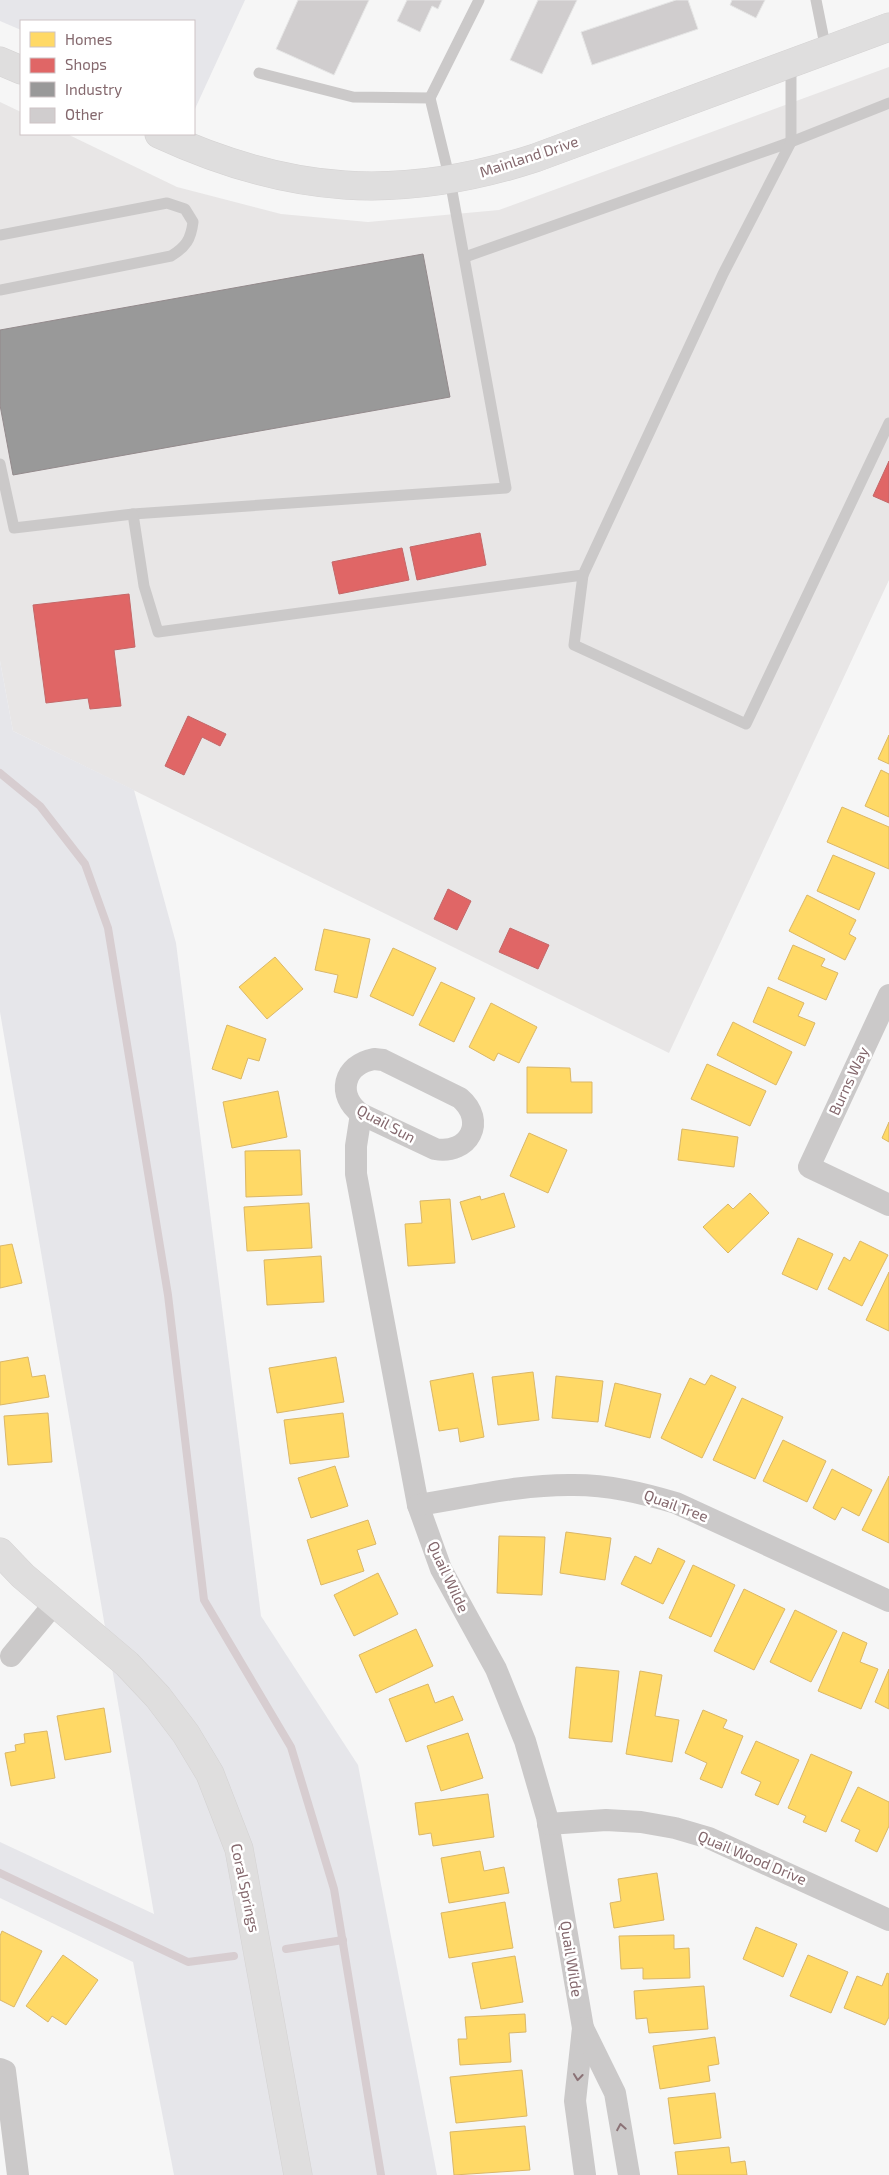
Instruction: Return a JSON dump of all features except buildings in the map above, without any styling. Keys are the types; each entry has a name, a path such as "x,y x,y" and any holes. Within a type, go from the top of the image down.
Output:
{"main road":[{"name":"Mainland Drive","path":"162,135 256,171 304,181 401,186 450,180 498,170 535,158 889,27"},
{"path":"0,60 20,70"},
{"name":"Coral Springs","path":"0,1552 23,1576 126,1664 158,1697 186,1734 210,1774 239,1849 298,2175"}],"street":[{"name":"Burns Way","path":"889,995 808,1167 889,1205"},
{"name":"Quail Sun","path":"374,1059 383,1060 460,1098 467,1104 473,1121 468,1138 454,1149 444,1151 435,1149 361,1114 348,1101 346,1082 356,1066 364,1061 374,1059"},
{"name":"Quail Wilde","path":"361,1114 356,1146 356,1174 418,1505 441,1569 496,1669 525,1741 548,1824 583,2028 575,2101 585,2175"},
{"name":"Quail Tree","path":"418,1505 539,1486 574,1485 608,1487 643,1493 676,1503 889,1601"},
{"path":"11,1656 55,1603"},
{"name":"Quail Wood Drive","path":"548,1824 606,1820 641,1822 692,1833 741,1851 889,1920"},
{"name":"Quail Wilde","path":"583,2028 615,2092 629,2175"},
{"path":"2,2070 18,2175"}],"lane":[{"path":"0,464 14,528 133,514 506,488 450,180 430,98 479,0"},
{"path":"816,0 826,50"},
{"path":"791,63 791,142 723,274 583,575 574,645 746,724 889,423"},
{"path":"259,73 353,96 430,98"},
{"path":"464,257 791,142 889,104"},
{"path":"0,235 167,203 184,209 193,222 191,237 183,249 171,256 0,290"},
{"path":"133,514 144,586 158,632 583,575"}],"shaded area":[{"path":"0,0 245,0 195,109 195,20 20,20 20,30 0,21"},
{"path":"889,67 889,580 669,1053 13,731 0,661 0,102 20,112 20,135 69,135 177,187 281,214 368,222 499,210"},
{"path":"0,661 13,731 134,790 176,943 261,1616 358,1765 437,2175 174,2175 133,1962 0,1898 0,1842 154,1914 0,1012"}],"waterway":[{"path":"0,773 40,806 85,864 108,928 168,1295 204,1600 291,1747 334,1889 381,2175"},
{"path":"0,1873 188,1962 234,1956"},
{"path":"286,1949 343,1940"}]}
